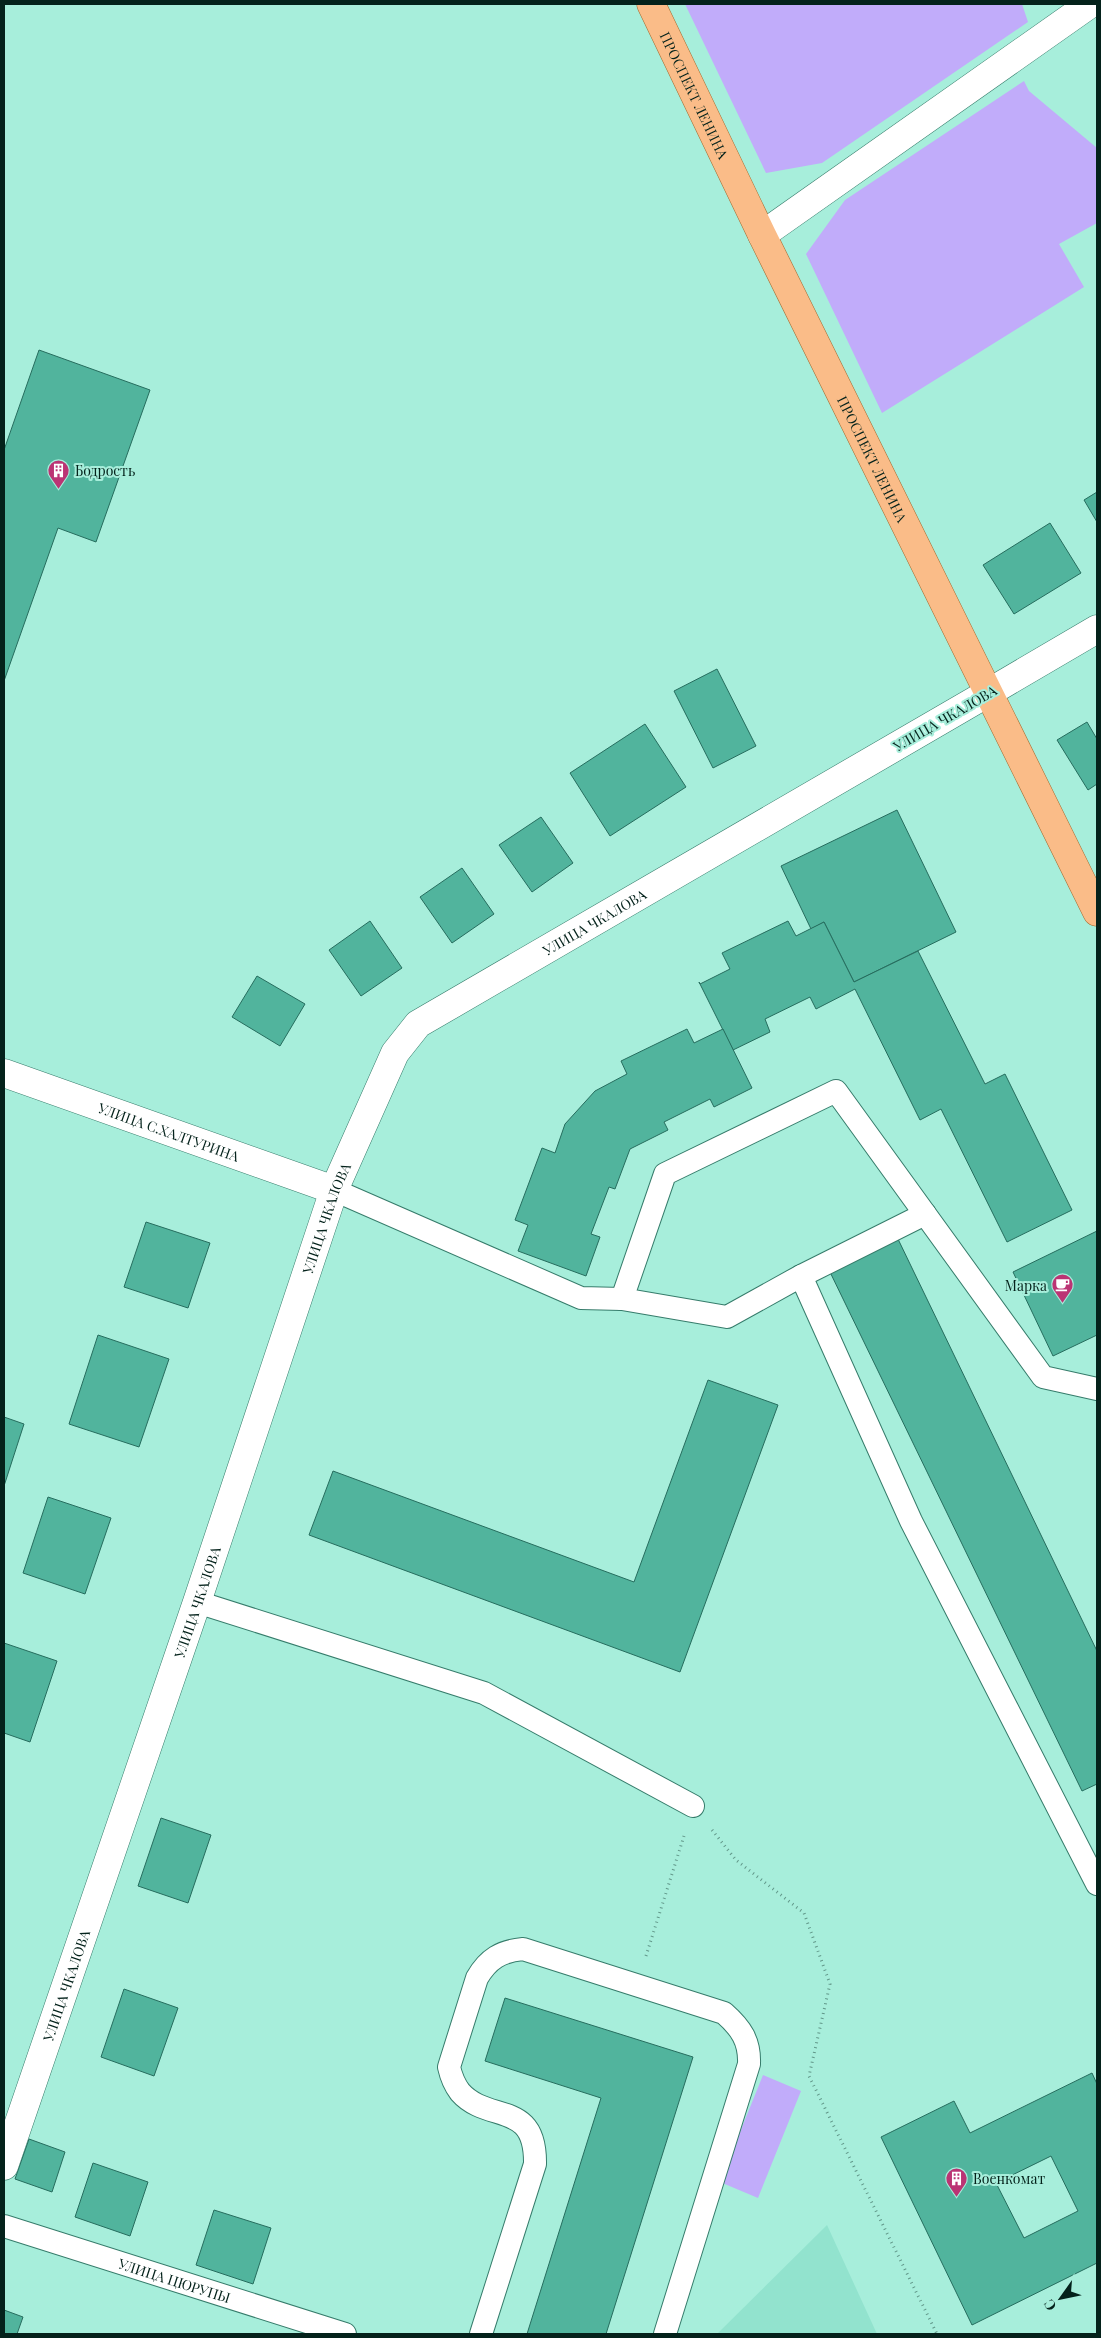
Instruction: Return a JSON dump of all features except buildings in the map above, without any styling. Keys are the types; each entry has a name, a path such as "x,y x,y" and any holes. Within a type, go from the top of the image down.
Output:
{"main road":[{"name":"ПРОСПЕКТ ЛЕНИНА","path":"651,4 762,235 1097,912"}],"street":[{"path":"762,235 1077,7"},
{"name":"УЛИЦА ЧКАЛОВА","path":"4,2166 197,1602 334,1190 395,1053 418,1024 1097,629"},
{"name":"УЛИЦА С.ХАЛТУРИНА","path":"4,1073 334,1190"}],"lane":[{"path":"622,1299 665,1174 836,1091 1043,1377 1097,1389"},
{"path":"334,1190 581,1298 622,1299 727,1317 801,1276 925,1214"},
{"path":"801,1276 911,1521 1097,1884"},
{"path":"197,1602 484,1692 693,1806"},
{"path":"481,2334 535,2164 535,2152 526,2127 516,2117 472,2101 461,2093 453,2082 449,2067 477,1978 484,1966 492,1958 512,1950 523,1949 724,2013 738,2025 747,2040 749,2064 665,2334"},
{"name":"УЛИЦА ЦЮРУПЫ","path":"4,2226 344,2334"}],"path":[{"path":"637,1985 693,1806"},
{"path":"693,1806 736,1860 804,1913 830,1984 809,2076 937,2334"}],"shaded area":[{"path":"685,4 1022,4 1028,22 822,163 766,173"},
{"path":"1024,81 1029,91 1097,148 1097,223 1059,244 1084,287 882,413 806,254 845,200"},
{"path":"763,2075 801,2091 758,2198 720,2182"},
{"path":"827,2225 877,2334 717,2334"}],"place":[{"name":"Бодрость","path":"59,489"},
{"name":"Марка","path":"1063,1304"},
{"name":"Военкомат","path":"957,2197"}]}
